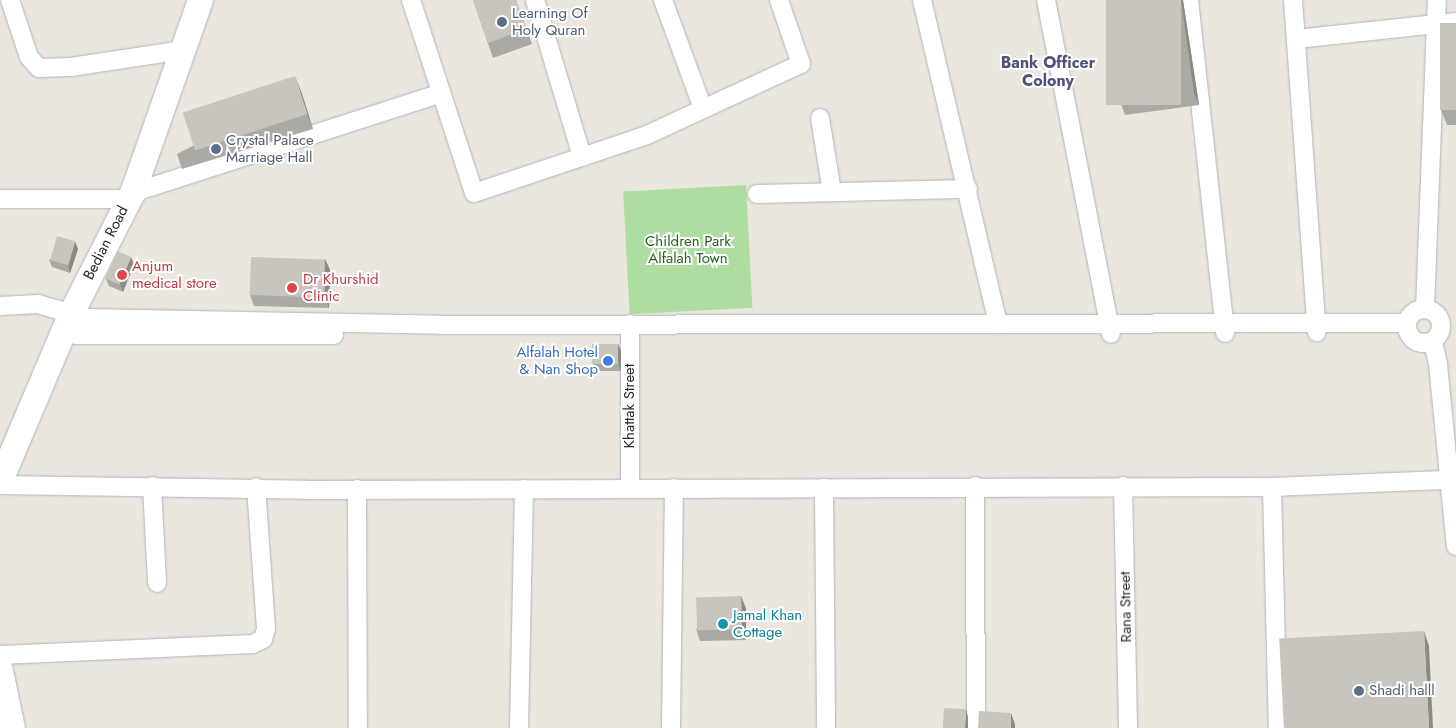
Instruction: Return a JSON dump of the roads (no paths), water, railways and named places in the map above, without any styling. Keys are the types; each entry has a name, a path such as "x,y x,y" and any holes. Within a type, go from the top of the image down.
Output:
{"main road":[{"name":"Bedian Road","path":"0,480 8,445 67,321 130,196 184,50 200,0"},
{"path":"0,670 12,728"}],"street":[{"path":"411,0 474,193 647,135 801,64 779,0"},
{"path":"535,0 582,157"},
{"path":"663,0 703,109"},
{"path":"922,0 968,189 998,324"},
{"path":"1046,0 1111,329"},
{"path":"1189,0 1225,327"},
{"path":"1293,0 1317,327"},
{"path":"1437,0 1425,309 1445,330"},
{"path":"8,13 29,57 39,68 71,67 184,50"},
{"path":"1296,39 1436,22 1456,22"},
{"path":"0,199 130,196 441,93"},
{"path":"820,118 832,192"},
{"path":"757,194 968,189"},
{"path":"0,306 38,304 67,321 86,318 175,328 1111,329 1406,327"},
{"path":"1406,327 1413,312 1425,309"},
{"path":"630,329 998,324 1111,329"},
{"path":"1406,327 1418,343 1445,330"},
{"name":"Khattak Street","path":"630,329 630,488"},
{"path":"1445,330 1438,364 1456,546"},
{"path":"0,485 357,489 1123,486 1452,491"},
{"path":"152,486 157,584"},
{"path":"975,486 976,728"},
{"name":"Rana Street","path":"1123,486 1128,728"},
{"path":"0,655 253,644 263,639 266,629 256,487"},
{"path":"1272,487 1278,728"},
{"path":"671,728 674,488"},
{"path":"824,488 826,728"},
{"path":"357,489 358,728"},
{"path":"519,728 524,489"}],"place":[{"name":"Learning Of Holy Quran","path":"502,22"},
{"name":"Crystal Palace Marriage Hall","path":"216,149"},
{"name":"Anjum medical store","path":"122,275"},
{"name":"Dr Khurshid Clinic","path":"292,288"},
{"name":"Alfalah Hotel & Nan Shop","path":"608,361"},
{"name":"Jamal Khan Cottage","path":"723,624"},
{"name":"Shadi halll","path":"1359,691"}],"district":[{"name":"Bank Officer Colony","path":"1048,72"}],"park label":[{"name":"Children Park Alfalah Town","path":"688,250"}]}
